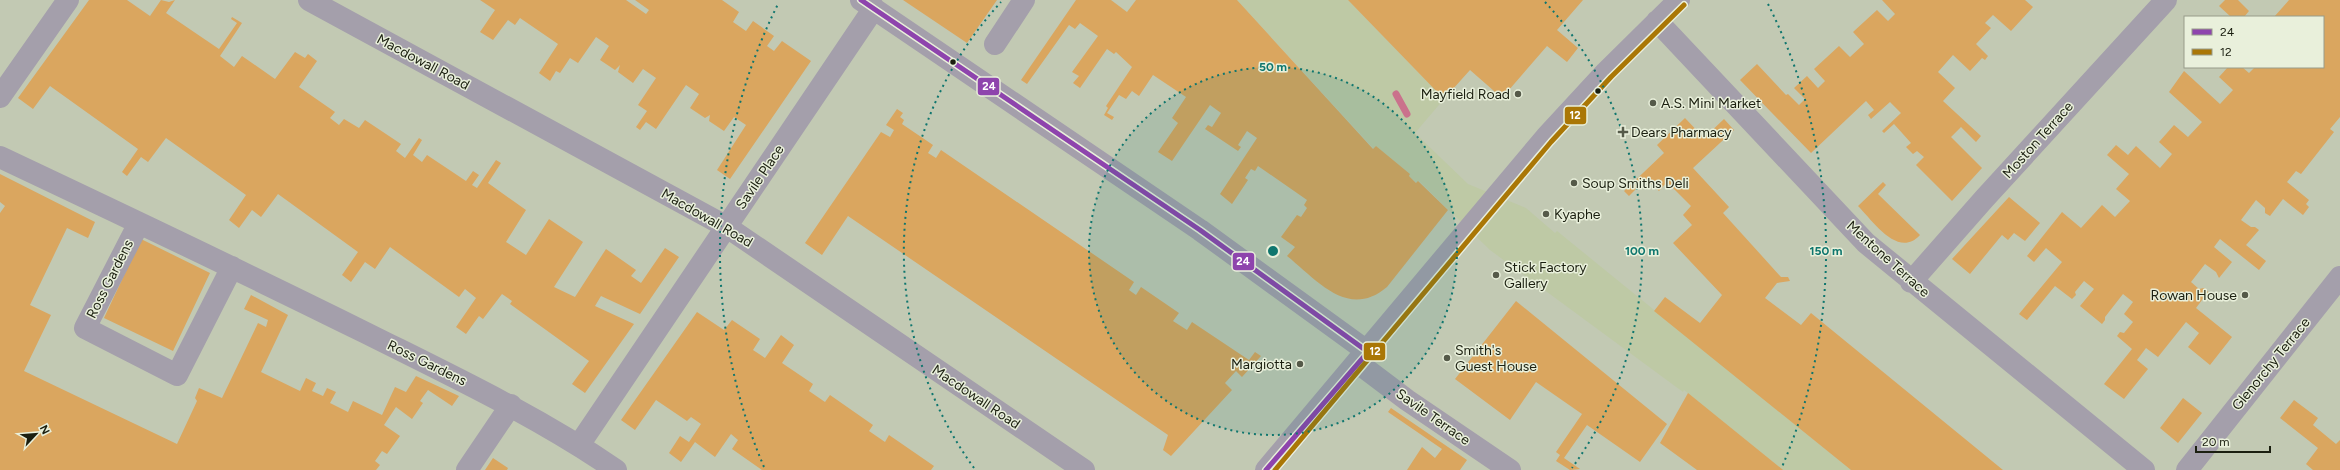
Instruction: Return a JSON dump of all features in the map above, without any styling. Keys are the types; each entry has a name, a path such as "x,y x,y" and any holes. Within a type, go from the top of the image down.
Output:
{"street":[{"path":"0,97 68,0"},
{"name":"Macdowall Road","path":"309,0 727,227 1084,470"},
{"path":"996,44 1024,0"},
{"path":"1266,470 1363,357 1496,195 1596,83 1679,0"},
{"name":"Moston Terrace","path":"1911,282 1984,199 2166,0"},
{"name":"Savile Place","path":"579,444 727,227 868,4"},
{"name":"Savile Terrace","path":"868,4 1200,230 1363,357 1407,400 1510,470"},
{"name":"Mentone Terrace","path":"1657,21 1866,243 1911,282 2144,470"},
{"name":"Ross Gardens","path":"0,157 232,267 510,405 579,444 616,470"},
{"name":"Ross Gardens","path":"139,222 85,328 177,375 232,267"},
{"name":"Glenorchy Terrace","path":"2187,470 2340,278"},
{"path":"467,470 510,405"}],"shaded area":[{"path":"89,0 127,0 150,16 161,0 169,2 175,0 166,13 219,49 237,23 231,19 232,17 242,23 220,56 234,67 242,56 275,79 295,52 305,58 308,54 317,61 299,87 335,112 330,118 339,125 344,119 359,128 365,120 401,144 396,151 405,158 419,138 422,140 413,155 422,162 427,155 466,181 473,171 479,175 472,185 477,188 496,160 501,163 488,183 526,210 506,242 526,255 549,219 583,242 554,287 575,297 606,249 636,270 631,276 641,283 665,248 679,257 640,314 601,296 595,306 634,324 585,393 572,384 589,361 510,304 512,301 502,294 483,319 479,316 466,334 456,327 476,298 465,289 459,297 390,247 375,269 365,262 351,282 342,275 358,252 278,194 261,217 252,210 239,228 229,220 246,195 166,138 148,162 141,157 127,176 122,172 138,149 50,86 33,109 18,98"},
{"path":"480,0 626,0 646,14 649,10 635,0 722,0 739,12 733,22 746,31 753,21 774,36 767,46 774,51 782,41 811,61 730,179 717,170 746,125 734,117 724,131 709,121 710,115 705,118 690,108 699,94 686,85 656,129 646,122 640,130 636,127 647,111 638,105 656,78 643,69 633,83 618,72 620,65 615,70 600,60 609,46 596,37 578,63 570,58 560,73 556,71 550,81 539,73 558,44 520,18 515,25 508,20 493,40 480,32 495,10"},
{"path":"903,0 997,0 967,43"},
{"path":"1076,0 1111,0 1127,12 1136,0 1237,0 1373,149 1376,146 1410,174 1409,176 1416,183 1418,181 1448,210 1387,287 1373,296 1359,299 1346,298 1334,293 1310,276 1287,256 1295,247 1281,237 1297,215 1301,217 1307,208 1304,205 1307,200 1258,166 1255,171 1251,169 1245,178 1248,180 1232,204 1220,194 1257,138 1247,131 1238,145 1241,147 1238,151 1205,129 1208,125 1212,127 1221,113 1210,105 1172,161 1158,152 1178,123 1172,118 1186,97 1153,75 1139,96 1132,91 1126,99 1119,95 1107,113 1114,117 1112,120 1104,115 1108,108 1106,106 1132,67 1116,52 1114,54 1107,49 1080,88 1073,83 1079,76 1072,72 1098,36 1080,23 1075,29 1069,25 1027,84 1021,80"},
{"path":"1237,0 1348,0 1444,99 1415,133 1468,184 1526,208 1555,233 1557,231 1851,470 1783,470 1684,390 1683,392 1490,250 1419,181 1417,183 1409,176 1410,174 1376,146 1374,149"},
{"path":"1348,0 1583,0 1557,30 1578,48 1567,62 1547,46 1502,98 1470,70 1444,99"},
{"path":"1882,0 2025,0 2033,7 2011,31 1993,15 1985,23 1991,28 1976,44 1988,56 1985,60 1982,58 1970,71 1953,55 1938,72 1955,88 1943,101 1981,136 1976,142 1961,127 1951,137 1982,168 1952,201 1916,165 1924,157 1917,151 1913,154 1906,147 1911,143 1894,124 1884,133 1882,131 1901,113 1890,102 1871,119 1868,115 1874,110 1866,101 1811,153 1740,80 1757,64 1786,95 1788,94 1799,105 1805,99 1794,88 1807,76 1818,88 1825,81 1814,69 1839,46 1850,57 1864,44 1853,32 1877,10 1888,21 1895,14"},
{"path":"2225,0 2238,0 2249,11 2245,16 2230,16 2219,6"},
{"path":"2289,0 2340,0 2340,117 2330,129 2334,132 2301,174 2296,171 2287,182 2309,200 2306,204 2309,207 2303,215 2283,199 2270,216 2265,213 2265,208 2256,200 2241,220 2251,227 2255,227 2259,230 2246,245 2266,261 2259,270 2220,239 2214,247 2232,262 2219,278 2216,272 2205,264 2191,282 2199,289 2204,288 2208,292 2196,308 2232,337 2210,365 2188,347 2199,333 2186,322 2158,357 2146,348 2137,360 2148,369 2124,399 2104,384 2132,349 2117,336 2120,332 2124,333 2133,322 2124,314 2133,302 2123,294 2105,317 2102,324 2080,306 2094,289 2084,281 2075,292 2076,295 2072,299 2055,286 2027,320 2019,314 2062,262 2046,248 2034,262 2027,256 2062,212 2081,228 2102,205 2115,217 2130,201 2116,189 2129,174 2107,155 2116,145 2128,155 2136,146 2160,168 2172,154 2159,142 2174,125 2188,137 2202,122 2169,92 2184,71 2220,104 2233,90 2219,77 2227,68 2243,68 2249,73 2254,68 2324,68 2324,16 2275,16"},
{"path":"897,109 903,113 900,117 904,120 902,124 933,145 928,153 936,158 941,150 1134,282 1129,290 1136,295 1141,287 1179,313 1173,321 1187,330 1192,322 1249,360 1255,352 1261,356 1242,377 1236,371 1225,383 1232,390 1171,456 1163,450 1168,435 848,216 822,255 805,243 881,132 890,137 894,130 886,125"},
{"path":"1685,118 1704,138 1724,119 1734,130 1693,168 1729,207 1723,213 1781,277 1788,277 1790,281 1777,283 1765,298 1801,325 1811,313 2003,470 1851,470 1654,311 1665,297 1700,323 1722,295 1673,243 1692,225 1683,215 1691,206 1667,182 1659,191 1646,179 1629,196 1624,191 1664,153 1657,145"},
{"path":"0,174 95,222 88,238 67,228 30,305 51,315 24,371 177,444 197,401 195,398 199,388 222,398 258,323 266,327 268,320 244,309 251,295 288,315 261,372 300,391 306,378 316,383 312,391 323,396 327,388 336,392 330,403 348,412 353,401 382,415 395,387 406,392 416,376 459,396 452,406 428,390 420,401 423,403 412,419 396,407 384,425 400,436 387,454 382,451 375,461 380,465 376,470 0,470 0,213 5,206 0,202"},
{"path":"1883,182 1886,185 1878,194 1920,235 1912,241 1903,243 1886,235 1858,206"},
{"path":"2009,197 2040,223 2025,241 2014,233 2008,240 2002,235 1970,274 1952,259"},
{"path":"141,239 210,273 173,351 104,318"},
{"path":"1516,301 1667,424 1640,462 1587,425 1564,458 1580,469 1570,470 1556,461 1560,455 1556,452 1582,414 1536,382 1510,420 1455,379"},
{"path":"697,312 724,330 732,320 760,339 753,350 765,358 781,335 794,345 782,363 813,384 809,391 825,402 830,395 873,425 869,431 885,442 889,435 934,466 931,470 762,470 732,449 738,440 731,434 715,457 695,442 681,462 669,453 680,436 689,442 701,424 691,417 687,421 656,400 635,430 621,420"},
{"path":"1688,393 1783,470 1697,470 1660,443"},
{"path":"2183,398 2202,413 2178,443 2160,428"},
{"path":"2294,400 2318,418 2313,425 2336,444 2340,440 2340,470 2313,470 2306,464 2318,448 2280,418"},
{"path":"1391,408 1467,460 1460,470 1407,470 1422,447 1435,458 1442,449 1388,412"},
{"path":"493,458 508,468 507,470 485,470"}],"waterway":[{"path":"1396,94 1407,114"}],"transit line":[{"name":"24","path":"861,0 1200,230 1368,352"},
{"name":"12","path":"1275,470 1551,142 1611,77 1684,5"},
{"name":"24","path":"1266,470 1368,352"}],"place":[{"name":"Mayfield Road","path":"1518,94"},
{"name":"A.S. Mini Market","path":"1653,103"},
{"name":"Dears Pharmacy","path":"1623,132"},
{"name":"Soup Smiths Deli","path":"1574,183"},
{"name":"Kyaphe","path":"1546,214"},
{"name":"Stick Factory Gallery","path":"1496,275"},
{"name":"Rowan House","path":"2245,295"},
{"name":"Smith's Guest House","path":"1447,358"},
{"name":"Margiotta","path":"1300,364"}]}
